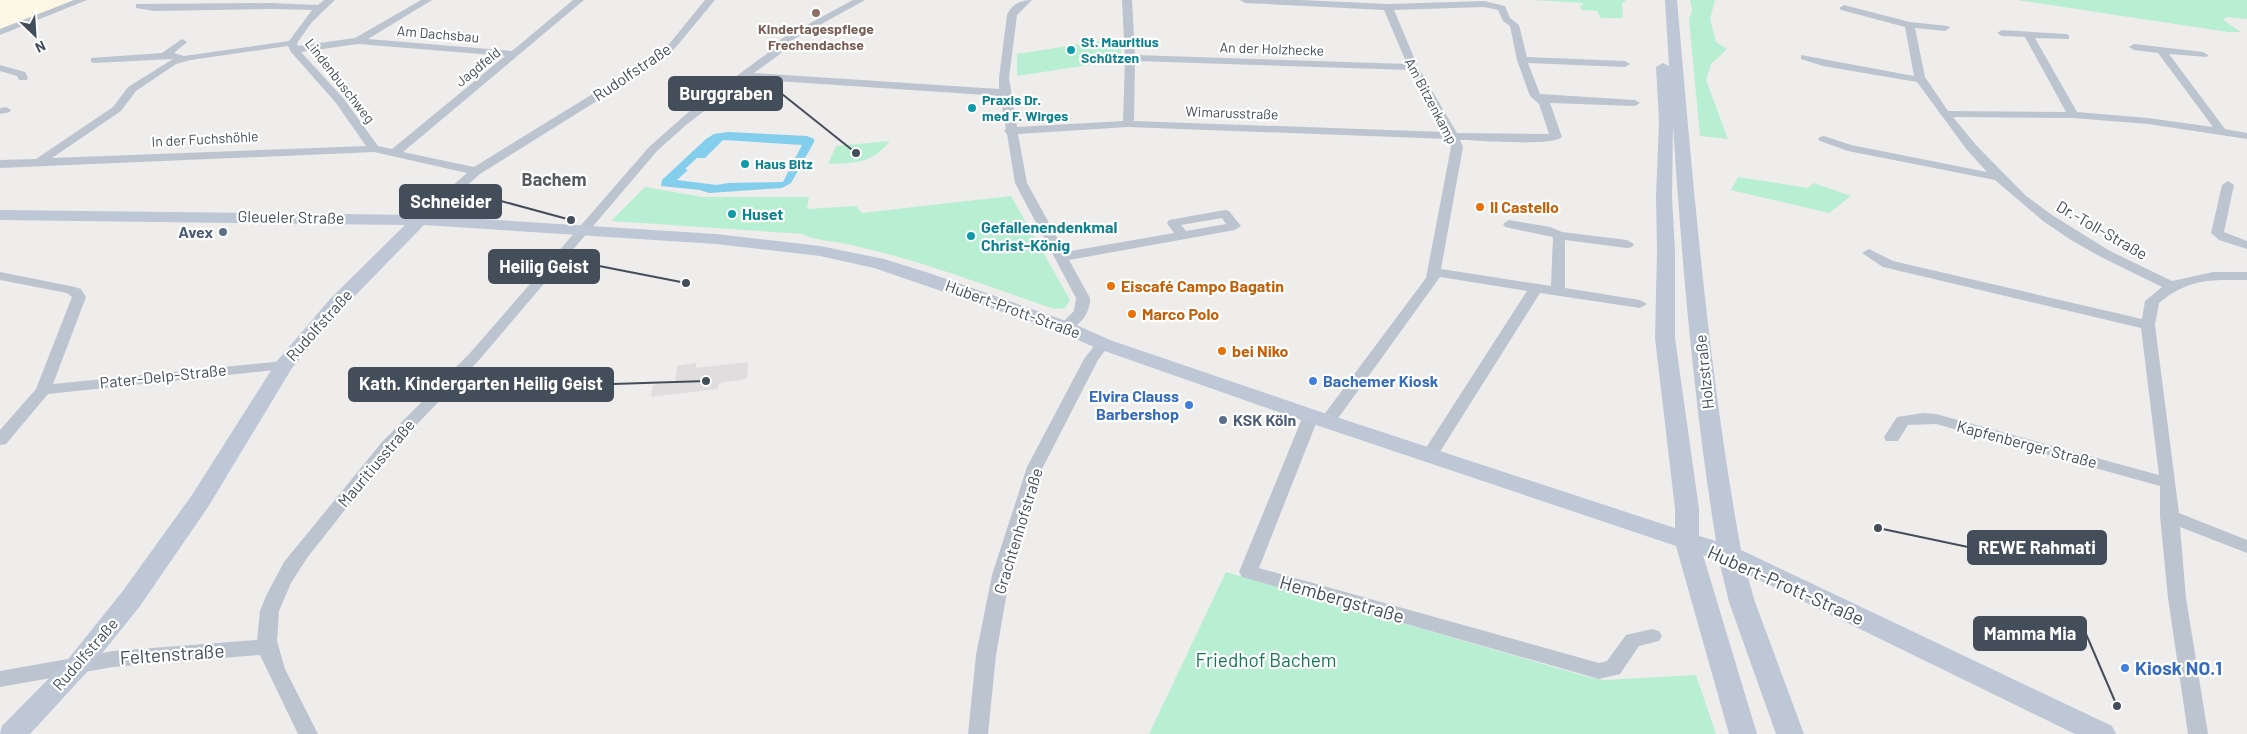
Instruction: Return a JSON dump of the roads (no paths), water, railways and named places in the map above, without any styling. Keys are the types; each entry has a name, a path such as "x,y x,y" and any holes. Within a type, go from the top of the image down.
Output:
{"main road":[{"name":"Holzstraße","path":"1659,0 1666,121 1665,338 1687,509 1688,542 1743,734"},
{"name":"Holzstraße","path":"1671,0 1690,247 1712,456 1730,555 1742,602 1790,734"},
{"name":"Gleueler Straße","path":"0,216 420,220 581,231"},
{"name":"Rudolfstraße","path":"12,734 78,666 125,606 200,501 284,365 338,302 420,220"},
{"name":"Hubert-Prott-Straße","path":"581,231 716,240 837,254 922,276 1065,328 1103,344 1730,555 2102,734"}],"street":[{"path":"0,32 82,0"},
{"name":"Lindenbuschweg","path":"330,0 319,8 301,28 293,46 340,101 374,149 476,171"},
{"name":"Am Dachsbau","path":"358,41 426,0"},
{"name":"Jagdfeld","path":"393,154 579,0"},
{"name":"Rudolfstraße","path":"420,220 476,171 660,57 673,45 698,12 710,0"},
{"name":"Mauritiusstraße","path":"308,734 268,647 267,628 271,606 281,583 299,555 395,438 467,365 539,283 581,231 654,149 686,119 776,52 784,41 860,0"},
{"path":"1027,0 1014,10 1012,15 1004,78 1005,93 1010,131 1021,183 1027,199 1062,257 1083,298 1085,307 1065,328"},
{"path":"1127,0 1130,58 1128,124"},
{"path":"1245,0 1388,7 1494,5 1502,8 1506,19 1514,25 1522,60 1536,96 1539,99 1635,103"},
{"path":"139,6 154,8 248,6 319,8"},
{"name":"Am Bitzenkamp","path":"1320,418 1433,278 1457,147 1453,136 1412,68 1388,7"},
{"path":"1844,8 1910,25 1945,28"},
{"name":"Dr.-Toll-Straße","path":"1910,25 1913,48 1921,80 1964,140 1999,177 2032,208 2080,241 2171,286"},
{"path":"2002,33 2066,37"},
{"path":"2029,35 2073,115"},
{"name":"Am Dachsbau","path":"293,46 358,41 515,54"},
{"path":"165,55 182,42"},
{"path":"38,162 117,110 132,89 164,66 182,59 293,46"},
{"path":"2134,47 2203,55"},
{"path":"2161,50 2221,131"},
{"path":"96,60 165,55 182,59"},
{"path":"1805,57 1823,63 1921,80"},
{"name":"An der Holzhecke","path":"1130,58 1412,68"},
{"path":"1522,60 1625,64"},
{"path":"0,68 21,74 24,78"},
{"path":"746,76 1005,93"},
{"name":"Wimarusstraße","path":"1010,131 1128,124 1537,139 1556,137 1544,102 1539,99"},
{"path":"1946,114 2073,115 2148,121 2247,136"},
{"path":"1824,139 1848,148 1999,177"},
{"name":"In der Fuchshöhle","path":"0,164 374,149"},
{"path":"2228,185 2218,233 2224,238 2247,245"},
{"path":"1510,224 1550,231 1559,235 1627,244"},
{"path":"1558,292 1559,235"},
{"path":"1062,257 1182,236"},
{"path":"1869,252 1888,264 2148,324"},
{"path":"1435,272 1640,304"},
{"path":"0,276 70,290 76,292 79,297 43,390 0,440"},
{"path":"2198,734 2177,598 2169,516 2168,483 2148,324 2152,300 2171,286 2213,276 2247,276"},
{"path":"1430,454 1536,288"},
{"name":"Grachtenhofstraße","path":"978,734 986,654 1002,575 1035,467 1091,360 1103,344"},
{"name":"Pater-Delp-Straße","path":"43,390 186,373 284,365"},
{"name":"Hembergstraße","path":"1320,418 1248,572 1599,671 1613,668 1633,640 1652,636"},
{"name":"Kapfenberger Straße","path":"1892,437 1903,421 1923,418 1936,419 2168,483"},
{"path":"2169,516 2247,547"},
{"name":"Feltenstraße","path":"0,679 113,658 268,647"}],"water":[{"path":"728,132 807,136 814,139 814,142 791,183 782,188 709,193 700,190 661,186 662,180 706,139 714,134","holes":["723,140 802,145 783,182 717,185 677,180 697,158 705,158"]}],"place":[{"name":"Kindertagespflege Frechendachse","path":"816,13"},
{"name":"St. Mauritius Schützen","path":"1071,50"},
{"name":"Praxis Dr. med F. Wirges","path":"972,108"},
{"name":"Burggraben","path":"856,153"},
{"name":"Haus Bitz","path":"745,164"},
{"name":"Il Castello","path":"1480,207"},
{"name":"Huset","path":"732,214"},
{"name":"Schneider","path":"571,220"},
{"name":"Avex","path":"223,232"},
{"name":"Gefallenendenkmal Christ-König","path":"971,236"},
{"name":"Heilig Geist","path":"686,283"},
{"name":"Eiscafé Campo Bagatin","path":"1111,286"},
{"name":"Marco Polo","path":"1132,314"},
{"name":"bei Niko","path":"1222,351"},
{"name":"Kath. Kindergarten Heilig Geist","path":"706,381"},
{"name":"Bachemer Kiosk","path":"1313,381"},
{"name":"Elvira Clauss Barbershop","path":"1189,405"},
{"name":"KSK Köln","path":"1223,420"},
{"name":"REWE Rahmati","path":"1878,528"},
{"name":"Kiosk NO.1","path":"2125,668"},
{"name":"Mamma Mia","path":"2117,706"}],"district":[{"name":"Bachem","path":"554,180"}],"park label":[{"name":"Friedhof Bachem","path":"1266,660"}]}
